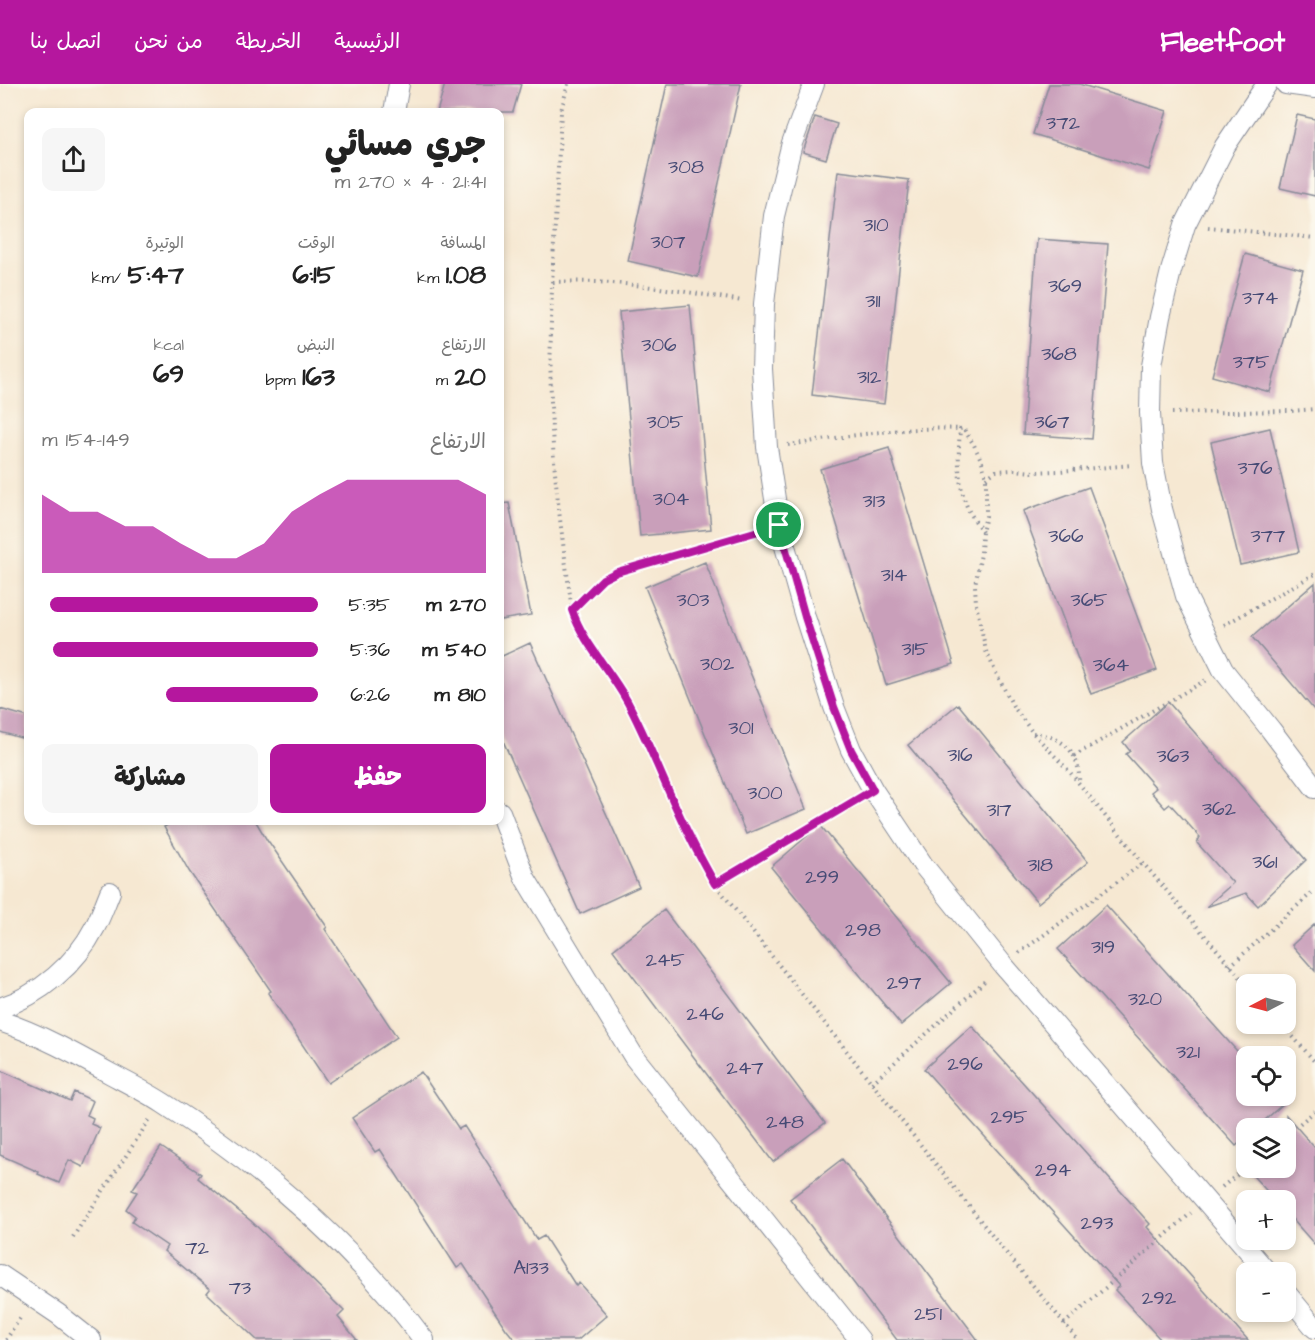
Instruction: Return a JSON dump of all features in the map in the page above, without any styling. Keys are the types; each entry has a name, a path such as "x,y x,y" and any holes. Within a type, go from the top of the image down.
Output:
{"street":[{"path":"395,108 399,84"},
{"path":"814,84 792,143 774,216 764,304 762,369 767,447 779,525 834,707 851,750 873,790 923,865 1003,965 1259,1262"},
{"path":"1267,84 1225,146 1185,225 1171,271 1151,366 1150,414 1153,463 1162,509 1186,596 1223,670 1315,788"},
{"path":"1286,84 1315,88"},
{"path":"504,823 525,878 634,1057 860,1340"},
{"path":"0,1008 15,1003 47,984 74,958 96,927 110,892"},
{"path":"0,1021 88,1061 161,1102 233,1151 300,1207 364,1268 424,1340"},
{"path":"0,1275 58,1314 91,1340"},
{"path":"1296,1305 1315,1328"}],"path":[{"path":"568,84 561,111 553,282 552,430 560,521 572,610 576,621 626,699 688,834 715,884 998,1243 1078,1340"},
{"path":"1185,225 1315,238"},
{"path":"553,282 589,281 631,284 764,304"},
{"path":"1150,414 1315,409"},
{"path":"960,429 958,459 961,485 968,509 982,532"},
{"path":"767,447 906,430 964,429 982,462 986,478 986,516 975,585 980,627 986,651 996,675 1012,706 1033,733 1058,758 1237,974"},
{"path":"986,478 996,471 1059,471 1153,463"},
{"path":"572,610 603,579 617,572 779,525"},
{"path":"1205,634 1315,574"},
{"path":"1074,756 1223,670"},
{"path":"1033,733 1057,738 1066,746 1078,765 1079,785"},
{"path":"715,884 873,790"},
{"path":"1230,966 1315,890"},
{"path":"1291,1034 1315,1062"},
{"path":"73,1237 161,1102"},
{"path":"1296,1128 1315,1112"},
{"path":"1064,1324 1236,1176"},
{"path":"6,1340 32,1298"}],"building":[{"path":"445,84 521,84 513,112 504,112 504,108 438,108"},
{"path":"667,84 741,84 698,277 628,261"},
{"path":"1049,84 1079,84 1167,111 1149,170 1033,134"},
{"path":"1297,115 1315,119 1315,196 1280,188"},
{"path":"815,117 837,124 826,159 803,152"},
{"path":"838,171 909,180 884,404 812,395"},
{"path":"1037,239 1108,244 1092,439 1023,434"},
{"path":"1245,254 1303,270 1270,392 1212,376"},
{"path":"690,305 711,529 640,536 619,312"},
{"path":"1270,428 1299,552 1240,565 1211,442"},
{"path":"889,448 954,664 886,685 820,469"},
{"path":"1089,487 1157,670 1091,694 1023,511"},
{"path":"509,503 531,615 504,619 504,504"},
{"path":"705,562 806,809 746,834 645,587"},
{"path":"1315,583 1315,711 1252,637"},
{"path":"530,643 639,887 580,914 504,743 504,655"},
{"path":"1168,702 1306,860 1258,906 1246,893 1206,907 1233,883 1197,843 1200,837 1170,804 1165,808 1151,792 1156,788 1126,754 1130,751 1123,742"},
{"path":"958,704 1088,862 1038,903 908,745"},
{"path":"0,709 24,716 24,739 0,732"},
{"path":"167,825 258,825 397,1037 328,1083 268,993 271,991 189,871 164,827"},
{"path":"820,825 951,983 901,1025 771,867"},
{"path":"1106,905 1236,1050 1236,1106 1281,1106 1267,1118 1236,1118 1236,1146 1058,949"},
{"path":"664,910 825,1123 773,1162 613,950"},
{"path":"1315,924 1315,971 1292,945"},
{"path":"972,1026 1150,1224 1147,1227 1248,1340 1161,1340 1115,1290 1119,1286 924,1069"},
{"path":"0,1070 70,1101 74,1092 93,1101 87,1115 93,1118 91,1124 100,1128 83,1167 69,1160 59,1183 0,1155"},
{"path":"421,1072 459,1129 464,1126 537,1240 544,1236 576,1286 579,1283 607,1315 578,1340 515,1340 463,1264 457,1268 380,1149 375,1152 352,1118"},
{"path":"1296,1126 1315,1148 1315,1245 1296,1223 1296,1190 1266,1190 1255,1178 1296,1178"},
{"path":"161,1147 201,1174 198,1178 251,1221 344,1311 338,1317 357,1340 257,1340 207,1293 210,1289 164,1251 167,1246 132,1222 135,1216 126,1209 137,1192 132,1190"},
{"path":"842,1159 978,1340 897,1340 790,1199"}],"route":[{"path":"779,525 834,707 851,750 873,790 715,884 688,834 626,699 584,635 572,610 603,579 617,572 779,525"}]}
